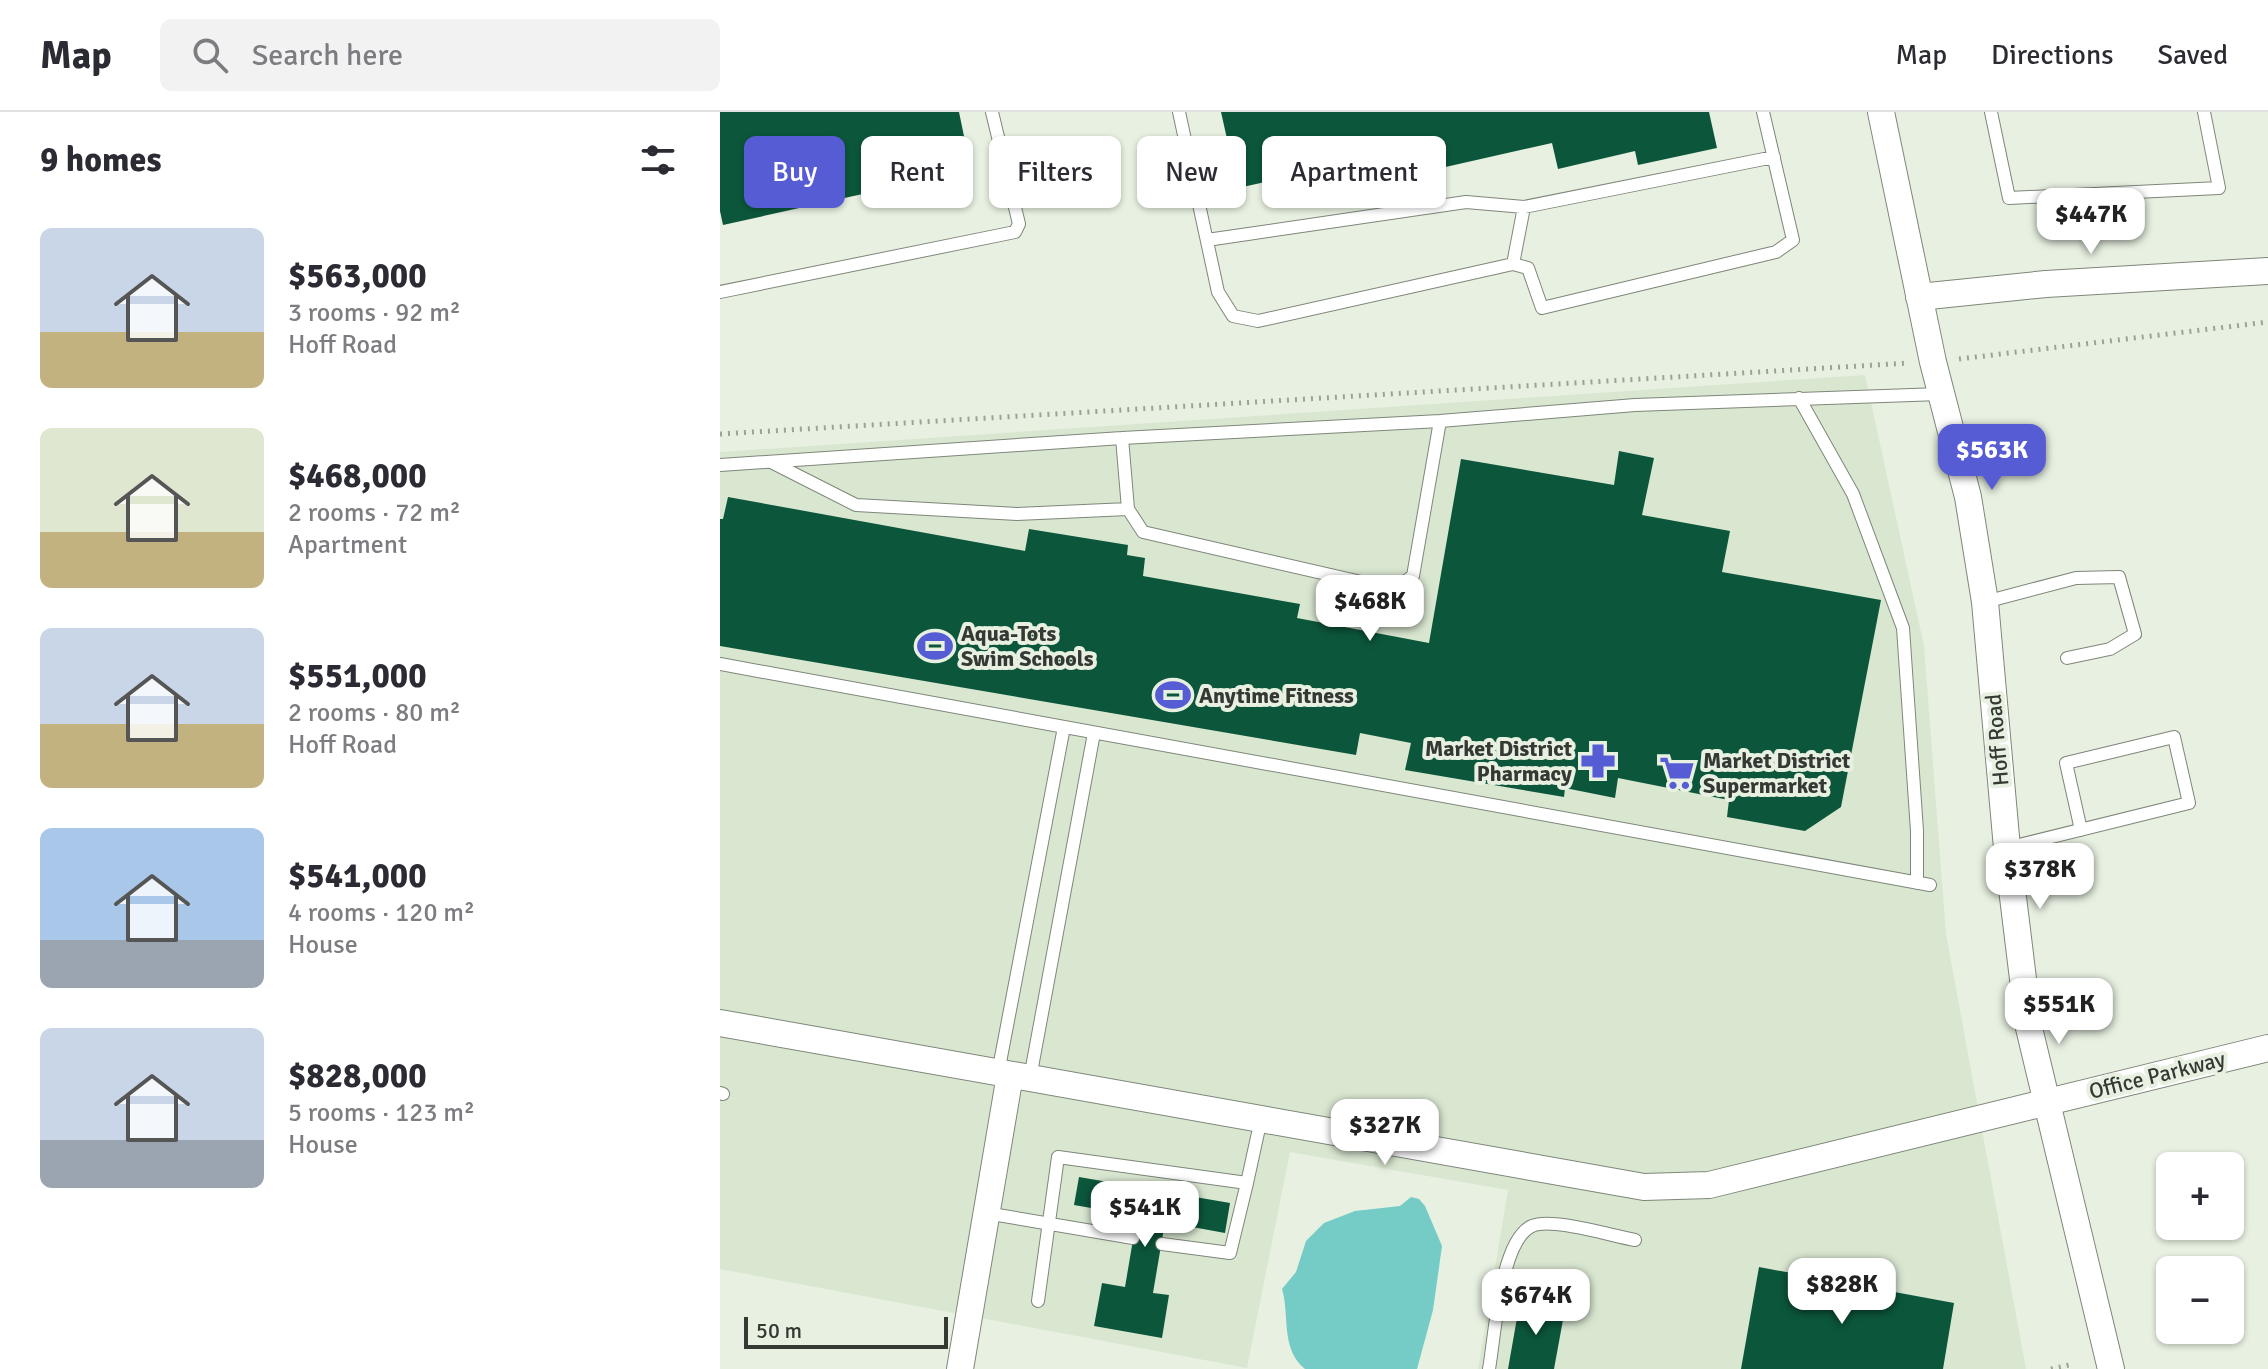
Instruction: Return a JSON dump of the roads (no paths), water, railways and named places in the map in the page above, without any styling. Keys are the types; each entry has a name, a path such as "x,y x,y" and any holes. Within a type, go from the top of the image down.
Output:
{"street":[{"name":"Hoff Road","path":"1881,112 1940,394 1968,497 1985,602 2007,848 2029,1028 2111,1369"},
{"path":"1919,297 2046,284 2268,271"},
{"name":"Office Parkway","path":"720,1023 1644,1187 1709,1185 2268,1048"},
{"path":"960,1369 1013,1075"}],"lane":[{"path":"720,292 1015,232 1019,224 992,112"},
{"path":"1179,112 1218,292 1233,316 1258,321 1513,264 1528,268 1542,308 1776,252 1793,240 1763,112"},
{"path":"1991,112 2009,198 2219,188 2204,112"},
{"path":"1207,240 1466,202 1524,207 1774,157"},
{"path":"1513,264 1524,207"},
{"path":"720,465 1122,438 1440,421 1635,405 1940,394"},
{"path":"720,664 1924,884 1917,831 1903,628 1853,494 1799,398"},
{"path":"1122,438 1128,509 1143,532 1383,587 1400,585 1413,576 1440,421"},
{"path":"771,462 856,505 1017,514 1128,509"},
{"path":"1985,602 2076,578 2119,577 2135,634 2110,649 2067,658"},
{"path":"1013,1075 1064,727"},
{"path":"1013,1075 1094,733"},
{"path":"2007,848 2081,830 2189,803 2174,737 2066,763 2081,830"},
{"path":"1162,1244 1230,1253 1261,1119"},
{"path":"1038,1301 1055,1161 1062,1156 1247,1183"},
{"path":"986,1213 1133,1238"},
{"path":"1489,1369 1509,1254 1518,1236 1533,1225 1549,1224 1635,1240"}],"water":[{"path":"1411,1197 1419,1199 1425,1206 1442,1246 1433,1310 1417,1369 1305,1369 1297,1361 1289,1342 1282,1289 1296,1272 1306,1241 1324,1223 1355,1211 1400,1206"}],"place":[{"name":"Aqua-Tots Swim Schools","path":"935,646"},
{"name":"Anytime Fitness","path":"1173,695"},
{"name":"Market District Pharmacy","path":"1598,761"},
{"name":"Market District Supermarket","path":"1677,773"}]}
